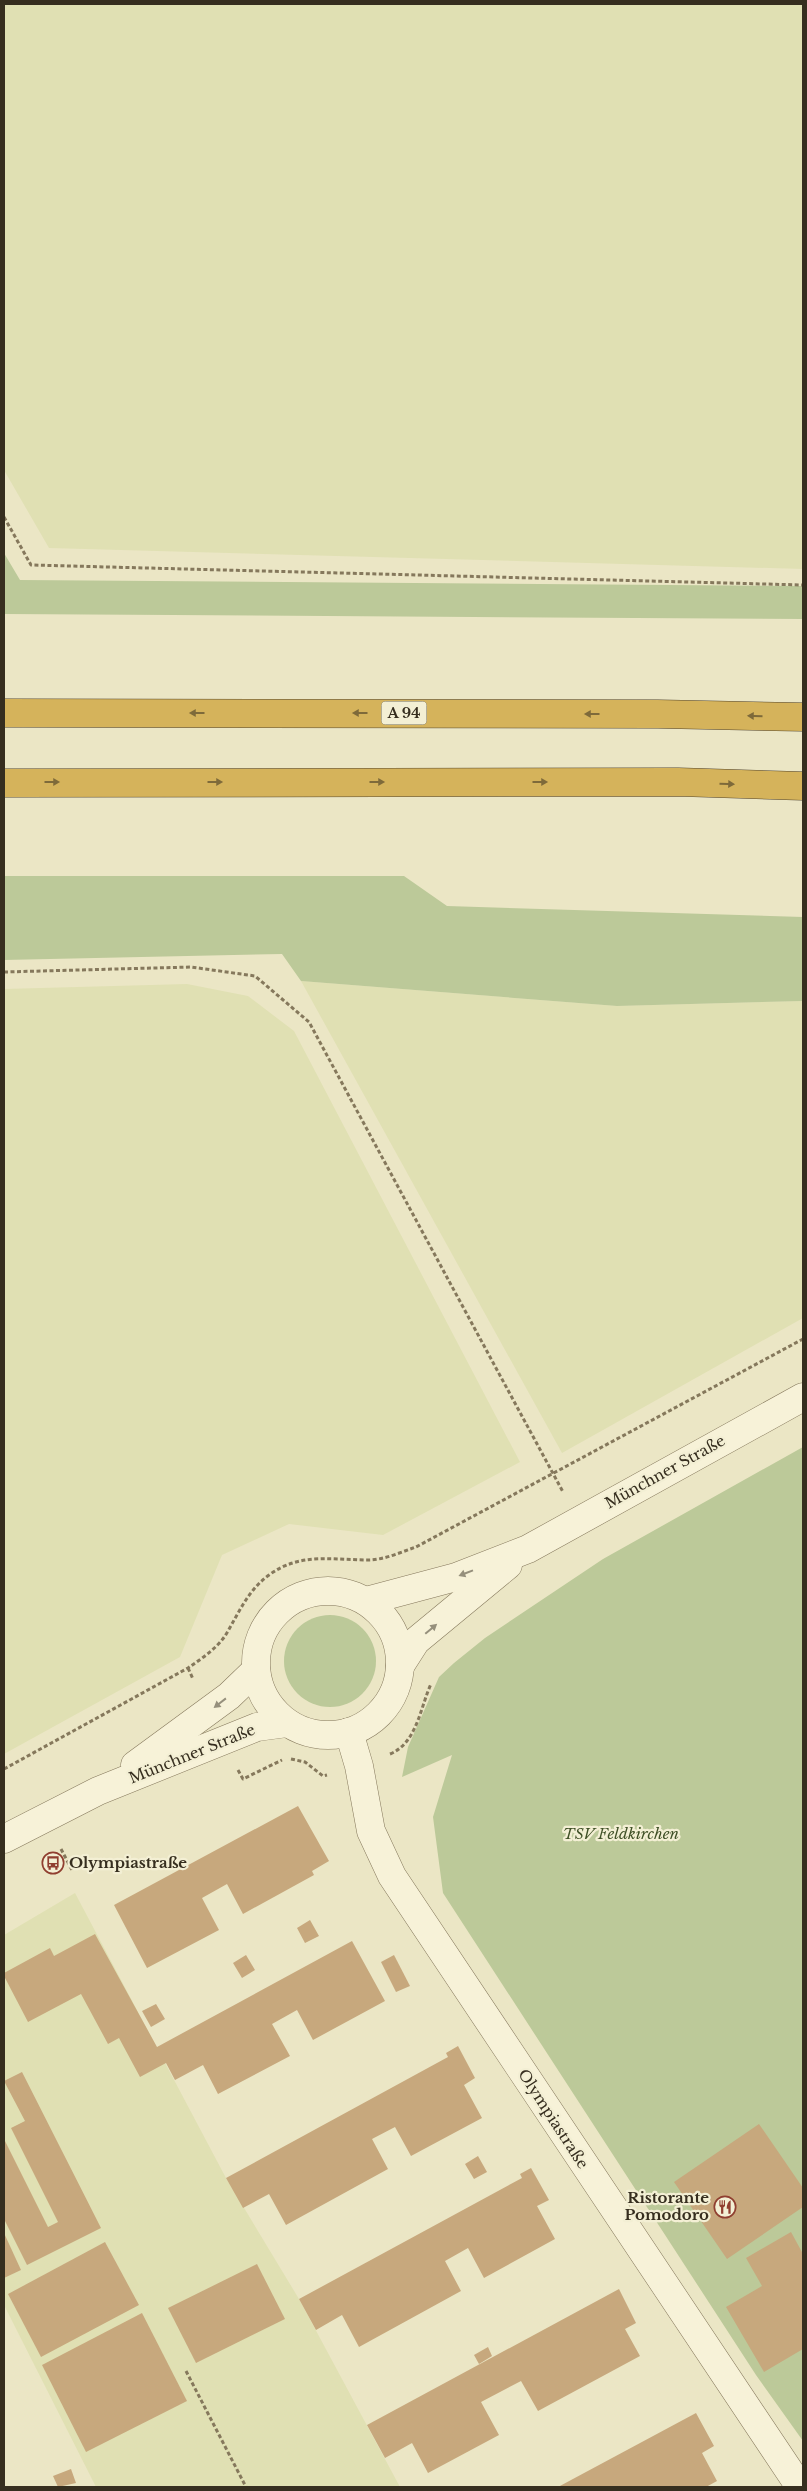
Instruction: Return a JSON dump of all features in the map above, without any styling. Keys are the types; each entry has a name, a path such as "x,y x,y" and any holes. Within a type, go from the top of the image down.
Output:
{"highway":[{"name":"A 94","path":"4,713 658,714 803,717"},
{"path":"4,783 678,782 803,786"}],"street":[{"name":"Münchner Straße","path":"366,1601 456,1577 528,1549 803,1397"},
{"name":"Münchner Straße","path":"400,1666 416,1641 528,1549"},
{"name":"Münchner Straße","path":"4,1839 98,1791 257,1726 287,1723 317,1734 349,1732 369,1722 385,1708 398,1681 400,1666 399,1647 392,1630 380,1614 366,1601 351,1594 319,1591 289,1602 266,1624 260,1638 256,1670 266,1700 287,1723"},
{"name":"Münchner Straße","path":"98,1791 229,1696 256,1670"},
{"name":"Olympiastraße","path":"349,1732 359,1766 371,1831 392,1876 706,2349 800,2487"}],"path":[{"path":"4,517 31,565 803,585"},
{"path":"4,972 191,967 255,976 309,1022 545,1461"},
{"path":"4,1769 188,1668 205,1656 224,1637 251,1591 270,1574 294,1562 321,1558 370,1560 416,1547 803,1338"},
{"path":"60,1848 73,1872"},
{"path":"186,2371 246,2487"}],"green space":[{"path":"4,4 803,4 803,569 49,548 4,470"},
{"path":"4,553 20,580 803,586 803,619 4,614"},
{"path":"4,876 404,876 447,906 803,917 803,1001 617,1006 301,981 282,954 4,960"},
{"path":"301,981 617,1006 803,1001 803,1318 562,1453"},
{"path":"187,984 248,996 294,1031 520,1462 383,1535 289,1524 222,1555 180,1657 4,1754 4,989"},
{"name":"TSV Feldkirchen","path":"803,1447 803,2441 756,2375 443,1893 433,1817 452,1755 402,1777 408,1747 439,1677 454,1663 485,1638 603,1559"},
{"path":"330,1615 348,1619 363,1628 372,1643 376,1661 372,1679 363,1694 348,1703 330,1707 312,1703 297,1694 288,1679 284,1661 288,1643 297,1628 312,1619"},
{"path":"75,1893 226,2178 299,2299 400,2487 96,2487 4,2305 4,1935"}],"building":[{"path":"298,1806 329,1861 312,1871 314,1875 243,1914 227,1884 202,1898 219,1930 147,1968 114,1905"},
{"path":"310,1920 319,1936 305,1943 297,1928"},
{"path":"95,1934 157,2047 352,1941 385,2001 313,2040 297,2010 272,2024 290,2056 218,2094 203,2065 175,2080 166,2063 140,2077 119,2038 108,2044 81,1994 28,2022 4,1976 4,1973 50,1948 54,1956"},
{"path":"246,1955 255,1970 242,1978 233,1963"},
{"path":"394,1955 410,1986 396,1992 381,1962"},
{"path":"156,2004 165,2019 151,2027 142,2011"},
{"path":"458,2046 475,2078 464,2085 482,2118 411,2156 395,2127 372,2139 388,2169 286,2225 269,2194 243,2208 226,2178 448,2057 446,2053"},
{"path":"22,2072 101,2228 27,2265 4,2219 4,2139 48,2227 58,2222 11,2128 25,2121 4,2081"},
{"path":"759,2124 803,2188 803,2207 727,2259 674,2182"},
{"path":"478,2156 487,2172 474,2179 465,2164"},
{"path":"531,2168 549,2200 537,2206 555,2239 484,2278 468,2248 445,2261 461,2291 359,2347 342,2315 316,2330 299,2299 522,2178 520,2174"},
{"path":"791,2232 803,2254 803,2349 764,2372 726,2307 762,2286 746,2258"},
{"path":"4,2233 21,2270 4,2278"},
{"path":"105,2242 139,2305 41,2357 8,2294"},
{"path":"257,2264 285,2319 196,2363 168,2308"},
{"path":"619,2289 636,2323 625,2329 640,2356 538,2411 521,2381 481,2402 499,2435 428,2473 412,2443 385,2458 367,2425"},
{"path":"142,2313 187,2401 86,2452 42,2365"},
{"path":"488,2347 492,2356 479,2364 474,2355"},
{"path":"696,2413 714,2446 702,2453 717,2481 706,2487 558,2487"},
{"path":"71,2469 76,2483 58,2487 53,2476"}],"place":[{"name":"Olympiastraße","path":"53,1863"},
{"name":"Ristorante Pomodoro","path":"725,2207"}]}
